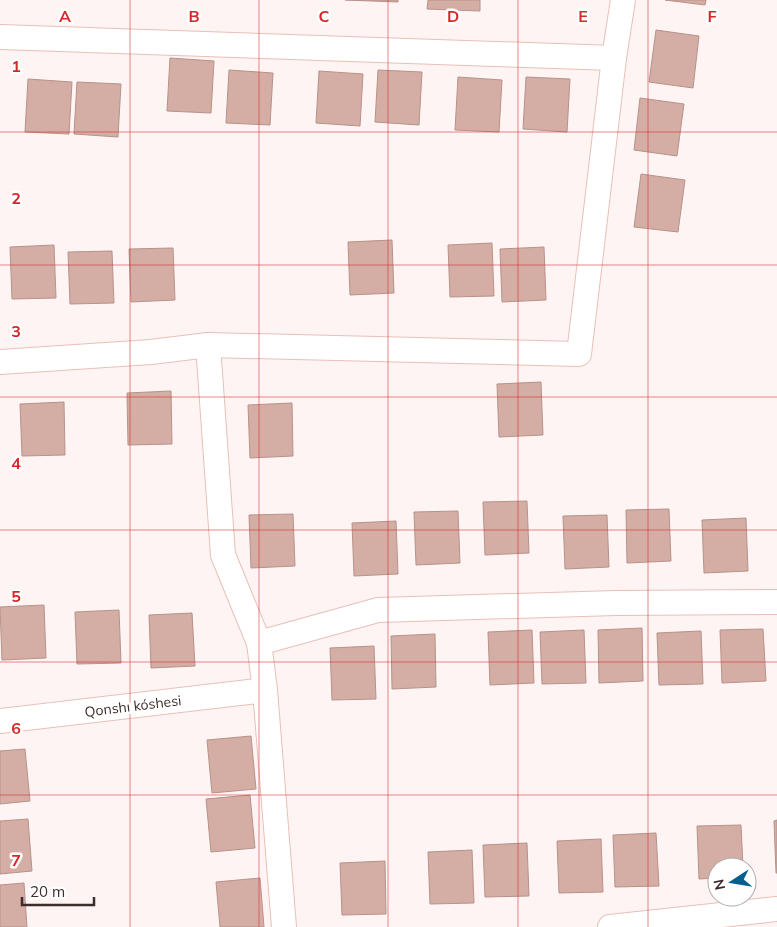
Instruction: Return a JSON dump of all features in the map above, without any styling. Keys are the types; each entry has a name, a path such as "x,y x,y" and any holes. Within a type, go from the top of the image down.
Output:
{"street":[{"path":"0,362 151,352 208,345 579,354 622,0"},
{"path":"0,37 614,58"},
{"path":"208,345 223,555 259,644 266,690 284,927"},
{"path":"259,644 378,610 616,603 777,602"},
{"name":"Qonshı kóshesi","path":"0,721 266,690"},
{"path":"610,927 777,909"}],"building":[{"path":"345,0 398,0 398,2"},
{"path":"428,0 480,0 480,11 427,9"},
{"path":"665,0 706,0 705,5"},
{"path":"656,30 699,36 693,88 649,82"},
{"path":"170,58 214,61 211,113 167,111"},
{"path":"229,70 273,73 270,125 226,123"},
{"path":"378,70 422,72 419,125 375,122"},
{"path":"319,71 363,74 360,126 316,123"},
{"path":"458,77 502,80 499,132 455,130"},
{"path":"526,77 570,79 567,132 523,129"},
{"path":"28,79 72,82 69,134 25,132"},
{"path":"77,82 121,84 118,137 74,134"},
{"path":"640,98 684,104 677,156 634,150"},
{"path":"641,174 685,180 678,232 634,227"},
{"path":"392,240 394,293 350,295 348,242"},
{"path":"492,243 494,296 450,297 448,245"},
{"path":"54,245 56,298 12,299 10,247"},
{"path":"544,247 546,300 502,302 500,249"},
{"path":"173,248 175,300 131,302 129,249"},
{"path":"112,251 114,303 70,304 68,252"},
{"path":"541,382 543,435 499,437 497,384"},
{"path":"171,391 172,444 128,445 127,393"},
{"path":"64,402 65,455 22,456 20,404"},
{"path":"292,403 293,456 250,458 248,405"},
{"path":"527,501 529,553 485,555 483,502"},
{"path":"669,509 671,561 627,563 626,510"},
{"path":"458,511 460,563 416,565 414,512"},
{"path":"293,514 295,566 251,568 249,515"},
{"path":"607,515 609,567 565,569 563,516"},
{"path":"746,518 748,571 704,573 702,520"},
{"path":"396,521 398,574 354,576 352,523"},
{"path":"44,605 46,658 2,660 0,607"},
{"path":"119,610 121,663 77,664 75,612"},
{"path":"192,613 195,666 151,668 149,615"},
{"path":"642,628 643,681 599,683 598,630"},
{"path":"763,629 766,681 722,683 720,630"},
{"path":"532,630 534,683 490,685 488,632"},
{"path":"584,630 586,683 542,684 540,632"},
{"path":"701,631 703,684 659,685 657,633"},
{"path":"435,634 436,687 392,689 391,636"},
{"path":"374,646 376,699 332,700 330,648"},
{"path":"251,736 256,789 212,793 207,740"},
{"path":"25,749 30,801 0,804 0,751"},
{"path":"250,795 255,848 211,852 206,799"},
{"path":"28,819 32,871 0,874 0,821"},
{"path":"777,820 777,873 776,873 774,821"},
{"path":"741,825 743,857 707,857 707,879 699,879 697,826"},
{"path":"656,833 659,886 615,887 613,835"},
{"path":"601,839 603,892 559,893 557,841"},
{"path":"527,843 529,896 485,897 483,845"},
{"path":"472,850 474,903 430,904 428,852"},
{"path":"385,861 386,914 342,915 340,863"},
{"path":"260,878 264,927 220,927 216,882"},
{"path":"24,883 27,927 0,927 0,885"}]}
